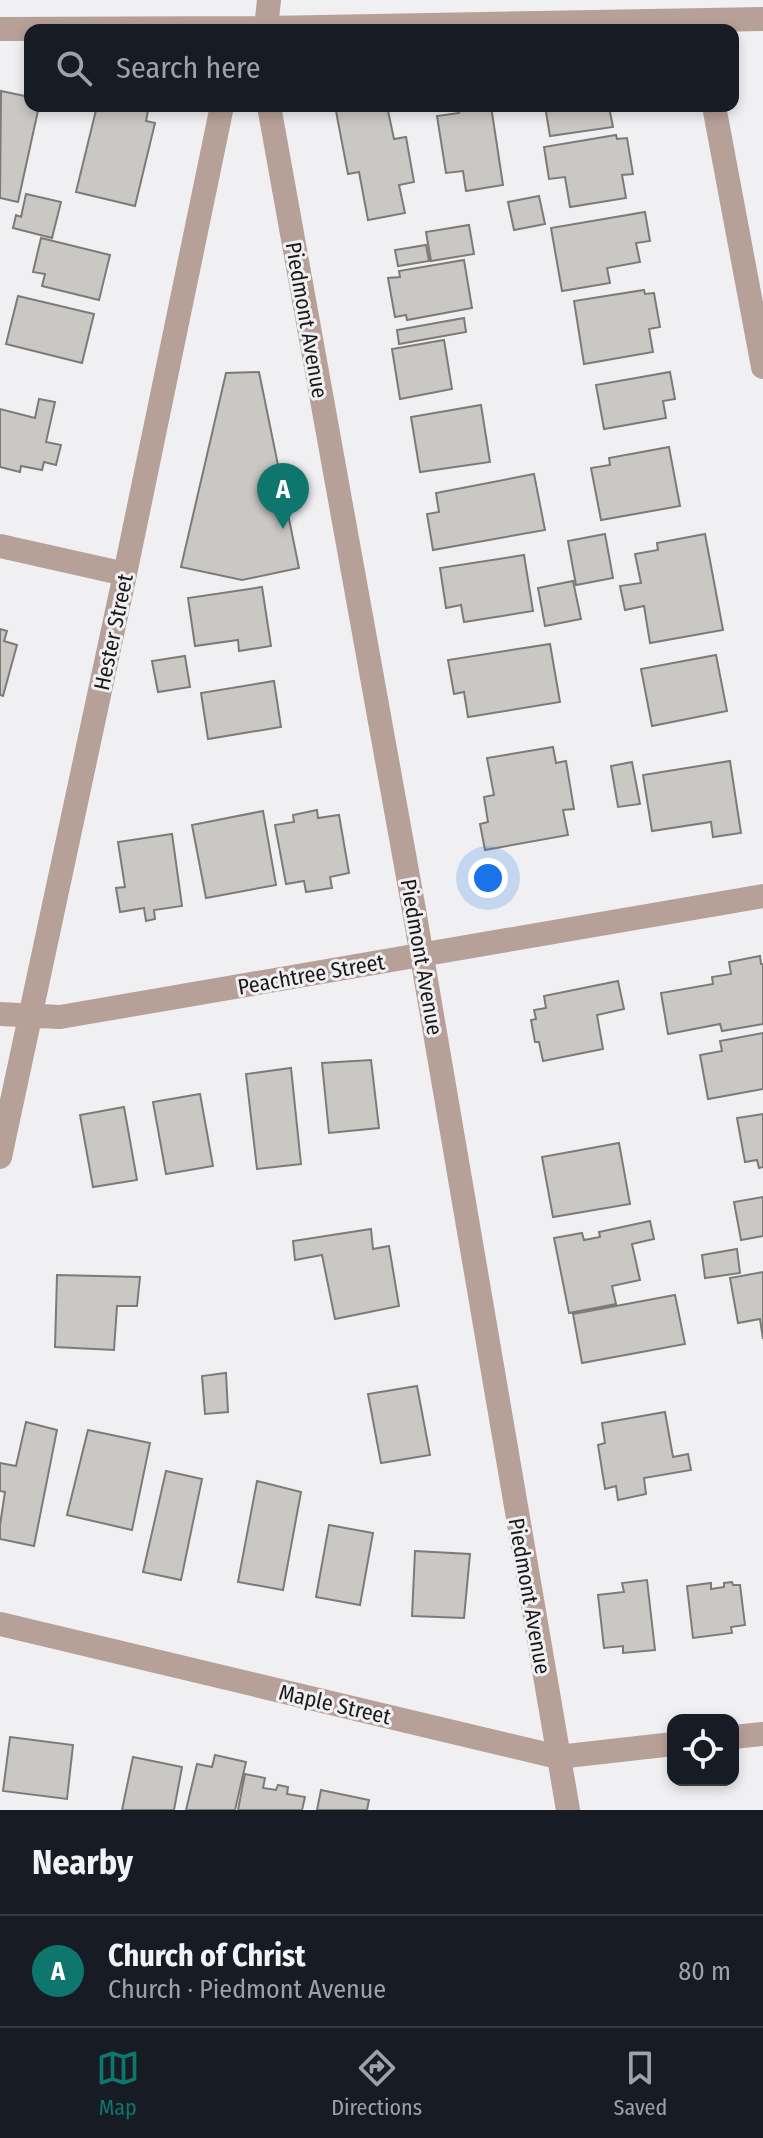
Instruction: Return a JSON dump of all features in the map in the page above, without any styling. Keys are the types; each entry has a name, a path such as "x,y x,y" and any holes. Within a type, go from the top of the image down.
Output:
{"street":[{"path":"253,24 269,0"},
{"path":"412,24 735,16 763,19"},
{"path":"0,29 24,29"},
{"name":"Hester Street","path":"0,1157 221,112"},
{"name":"Piedmont Avenue","path":"270,112 422,955 568,1810"},
{"path":"715,112 763,367"},
{"path":"0,546 125,574"},
{"name":"Peachtree Street","path":"0,1014 60,1017 763,896"},
{"name":"Maple Street","path":"0,1624 558,1757 667,1745"},
{"path":"739,1736 763,1734"}],"building":[{"path":"1,91 24,96 24,112 38,112 18,202 0,198"},
{"path":"96,112 148,112 146,121 155,123 135,206 76,192"},
{"path":"336,112 388,112 394,139 406,137 414,182 399,185 405,213 368,220 359,172 348,174"},
{"path":"492,112 503,185 466,191 463,171 446,173 437,116"},
{"path":"546,112 610,112 613,127 550,136"},
{"path":"616,135 617,139 627,138 633,174 622,175 626,198 570,207 565,177 549,179 544,147"},
{"path":"26,194 61,202 52,238 13,228 16,215 21,217"},
{"path":"539,196 545,224 514,230 508,202"},
{"path":"645,212 650,241 636,243 640,262 607,268 610,283 562,291 551,228"},
{"path":"469,225 474,254 431,261 426,232"},
{"path":"41,238 110,255 99,300 42,286 45,274 33,272"},
{"path":"426,245 429,261 398,266 395,250"},
{"path":"464,260 472,308 407,320 406,315 395,317 388,278 400,277 399,271"},
{"path":"644,290 645,294 654,293 660,327 649,329 653,352 584,364 574,301"},
{"path":"18,296 94,314 82,363 6,344"},
{"path":"464,318 466,332 399,344 397,330"},
{"path":"444,340 452,389 400,399 392,349"},
{"path":"259,372 299,568 242,580 181,567 226,373"},
{"path":"670,372 675,399 663,401 666,418 604,429 596,385"},
{"path":"39,399 55,402 46,442 61,445 56,465 44,462 42,470 21,466 20,472 0,467 0,409 35,418"},
{"path":"481,405 490,462 420,472 411,417"},
{"path":"669,447 680,506 601,520 591,468 610,465 609,458"},
{"path":"534,474 545,530 433,550 427,514 439,512 436,493"},
{"path":"605,534 613,578 576,585 568,541"},
{"path":"705,534 723,630 650,643 644,606 625,610 620,586 641,583 635,554 658,550 657,543"},
{"path":"524,555 533,611 464,622 461,605 446,608 440,568"},
{"path":"573,581 581,619 545,626 538,588"},
{"path":"262,587 271,646 239,651 238,640 195,646 188,598"},
{"path":"0,629 7,631 4,641 17,645 3,696 0,695"},
{"path":"550,644 560,702 468,717 464,692 454,694 448,660"},
{"path":"716,655 727,711 652,726 641,669"},
{"path":"185,656 190,687 158,692 152,661"},
{"path":"274,681 281,727 208,739 201,693"},
{"path":"553,747 556,763 566,761 574,809 563,810 568,835 485,850 480,824 488,822 484,797 494,795 487,758"},
{"path":"730,761 741,833 713,837 711,822 652,831 643,775"},
{"path":"632,762 640,804 618,807 611,766"},
{"path":"317,810 318,818 339,815 349,873 330,877 332,888 306,892 304,881 286,884 275,825 294,822 293,815"},
{"path":"263,811 276,885 206,898 192,825"},
{"path":"172,834 182,906 154,910 155,919 146,921 144,908 120,912 116,888 125,887 118,842"},
{"path":"760,956 763,964 763,1024 722,1031 720,1024 668,1034 661,993 713,984 712,977 731,974 729,962"},
{"path":"618,981 624,1009 597,1015 603,1049 543,1061 531,1020 536,1019 534,1010 546,1008 544,996"},
{"path":"763,1033 763,1089 708,1099 700,1055 722,1051 720,1041"},
{"path":"371,1060 379,1128 329,1133 322,1063"},
{"path":"291,1068 301,1164 257,1169 246,1074"},
{"path":"200,1094 213,1166 166,1174 153,1102"},
{"path":"124,1107 137,1180 93,1187 80,1115"},
{"path":"763,1114 763,1167 759,1168 757,1160 745,1162 737,1118"},
{"path":"619,1143 630,1204 553,1217 542,1157"},
{"path":"763,1197 763,1236 741,1240 734,1202"},
{"path":"650,1221 654,1239 632,1244 640,1280 612,1286 616,1304 569,1313 554,1238 582,1233 584,1240 600,1237 599,1232"},
{"path":"371,1229 373,1249 389,1246 399,1306 335,1319 322,1255 295,1260 293,1241"},
{"path":"737,1249 740,1273 705,1278 702,1255"},
{"path":"763,1272 763,1339 760,1319 738,1323 730,1278"},
{"path":"57,1275 140,1277 137,1306 117,1306 114,1350 55,1347"},
{"path":"675,1295 685,1344 582,1363 573,1314"},
{"path":"226,1373 228,1412 205,1414 202,1376"},
{"path":"417,1386 430,1455 381,1463 368,1394"},
{"path":"665,1412 673,1457 688,1454 691,1470 644,1478 646,1494 618,1500 616,1486 605,1489 598,1445 605,1443 602,1423"},
{"path":"26,1422 57,1430 34,1546 0,1539 5,1492 0,1491 0,1463 16,1466"},
{"path":"88,1430 150,1443 132,1530 67,1515"},
{"path":"166,1471 202,1479 181,1580 143,1572"},
{"path":"257,1481 301,1492 283,1590 238,1582"},
{"path":"329,1525 373,1533 360,1605 316,1597"},
{"path":"415,1551 470,1554 464,1618 412,1616"},
{"path":"647,1580 655,1650 623,1653 623,1646 604,1648 598,1595 624,1592 622,1583"},
{"path":"732,1582 733,1585 740,1585 745,1625 731,1627 732,1633 693,1638 687,1586 711,1583 711,1589"},
{"path":"10,1737 73,1745 67,1799 3,1791"},
{"path":"215,1755 246,1762 235,1810 186,1810 197,1764 212,1767"},
{"path":"133,1757 182,1767 174,1810 122,1810"},
{"path":"245,1774 265,1778 263,1788 276,1790 278,1785 288,1787 287,1794 305,1797 302,1810 238,1810"},
{"path":"321,1790 369,1800 367,1810 317,1810"}],"place":[{"name":"Church of Christ","path":"283,529"}]}
